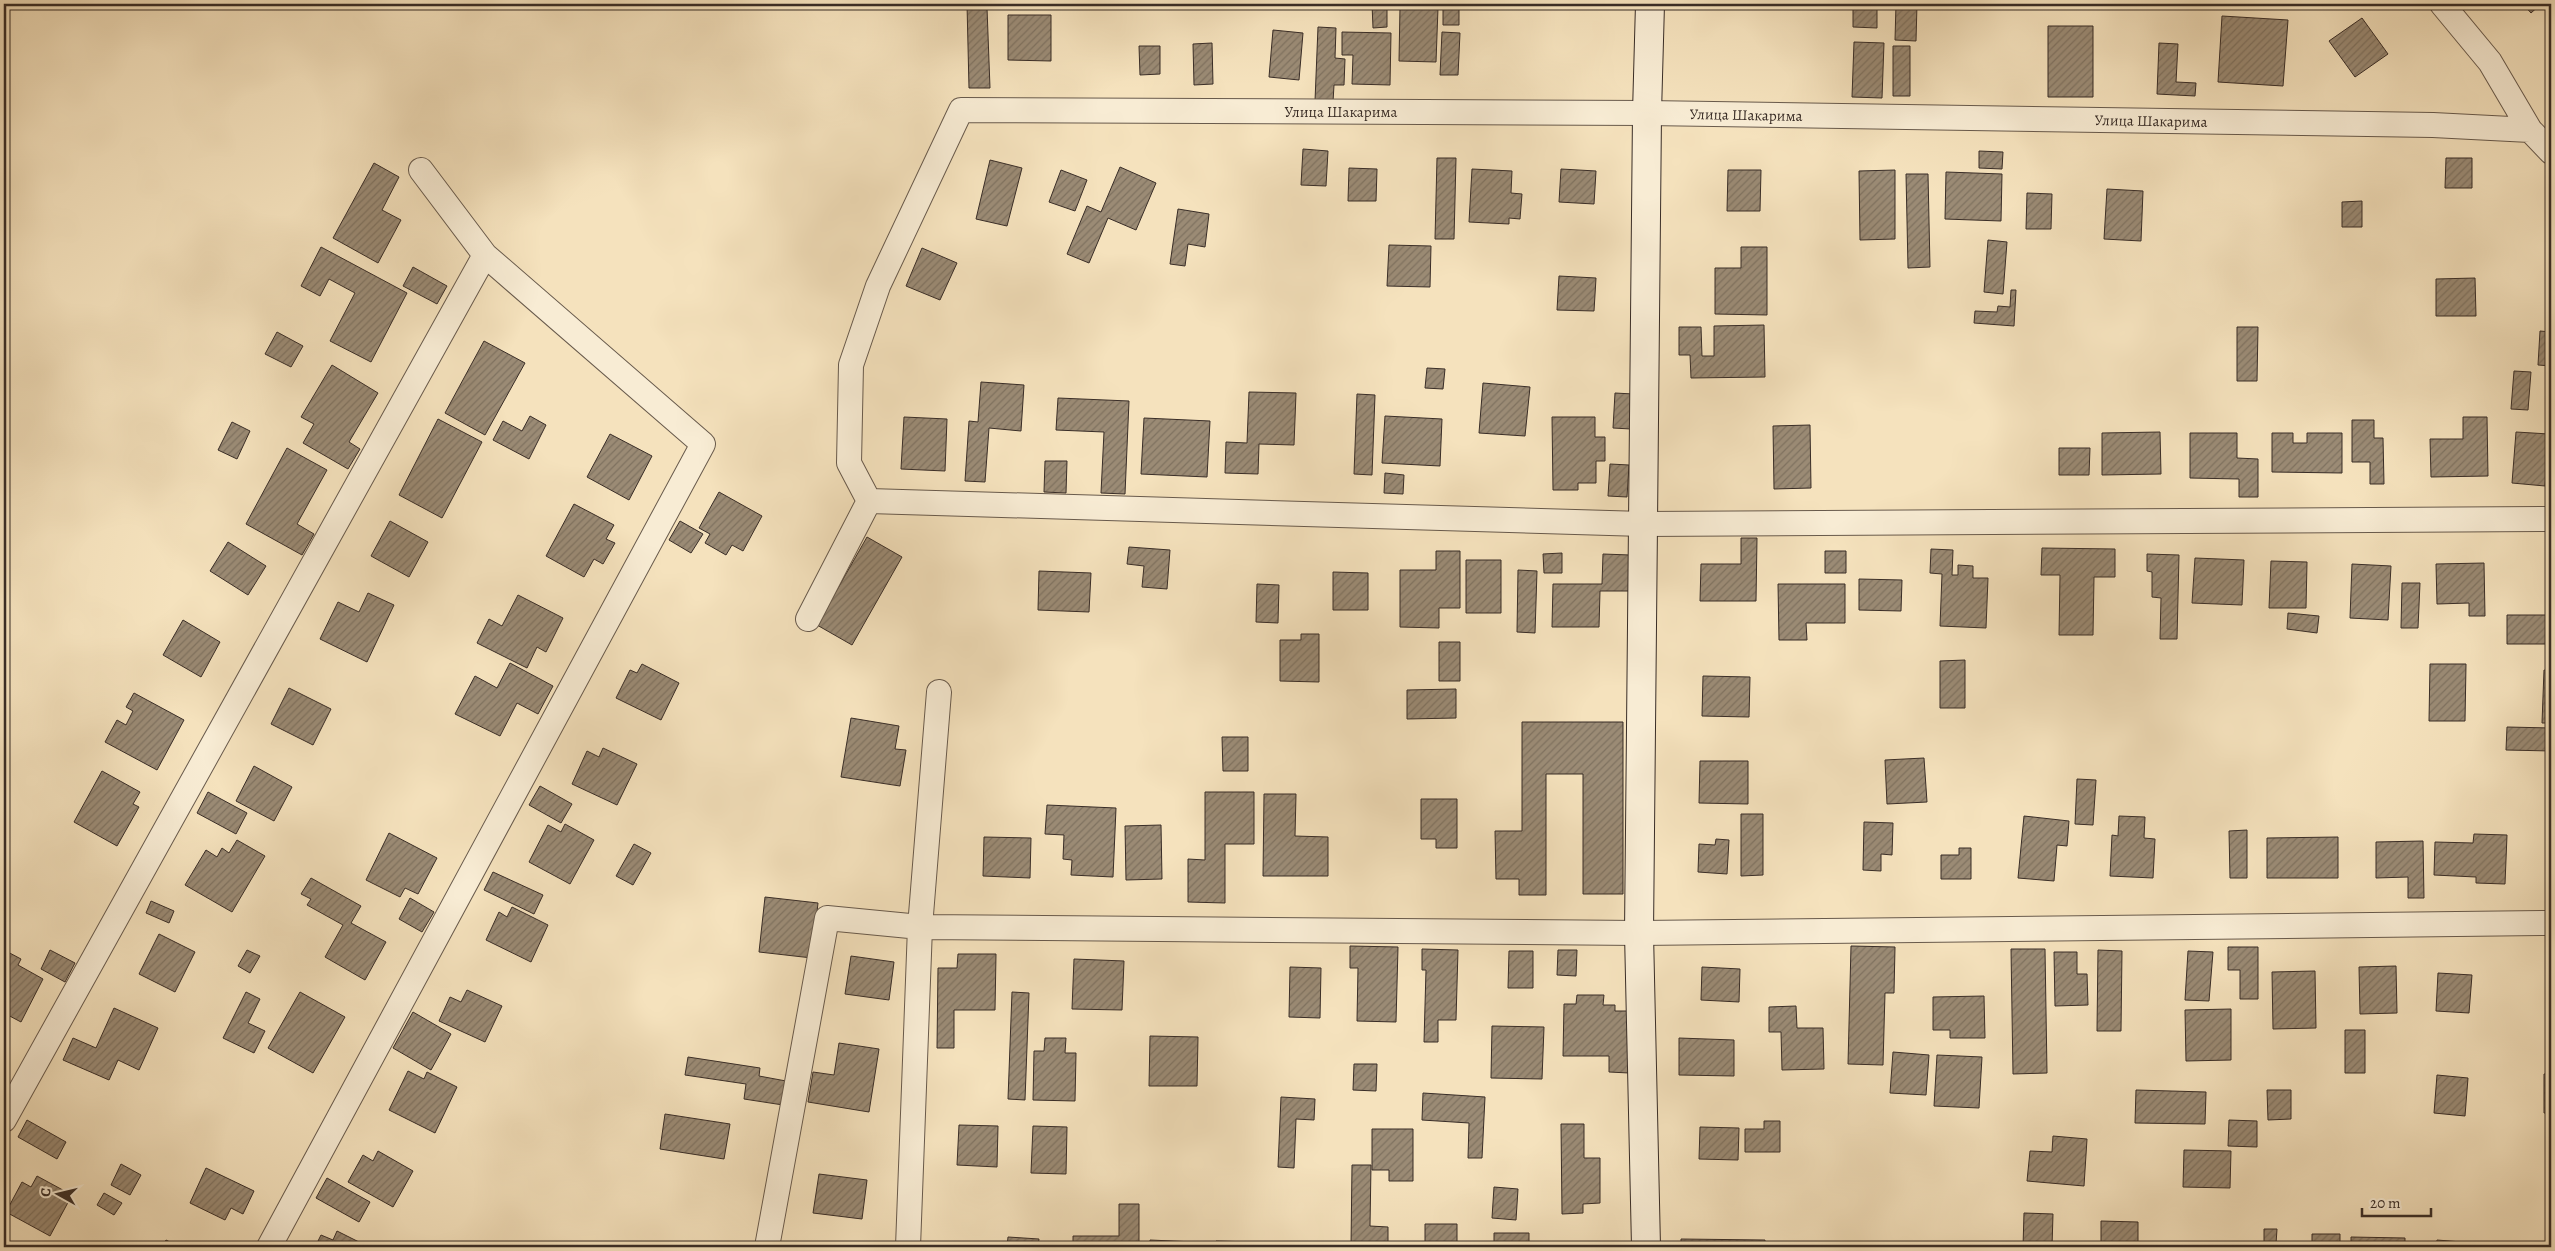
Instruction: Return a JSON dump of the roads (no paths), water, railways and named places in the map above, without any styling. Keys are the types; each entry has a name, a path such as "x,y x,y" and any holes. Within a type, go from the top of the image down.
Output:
{"street":[{"path":"1646,1247 1640,933 1647,113 1650,4"},
{"path":"2442,4 2490,62 2530,130 2551,152"},
{"name":"Улица Шакарима","path":"869,501 849,463 851,365 878,286 961,110 1647,113 2433,125 2530,130"},
{"path":"269,1247 703,444 485,255 420,170"},
{"path":"4,1120 485,255"},
{"path":"808,619 869,501 1643,524 2551,519"},
{"path":"908,1247 920,926 939,692"},
{"path":"766,1247 827,918 920,926 1640,933 2551,923"}]}
